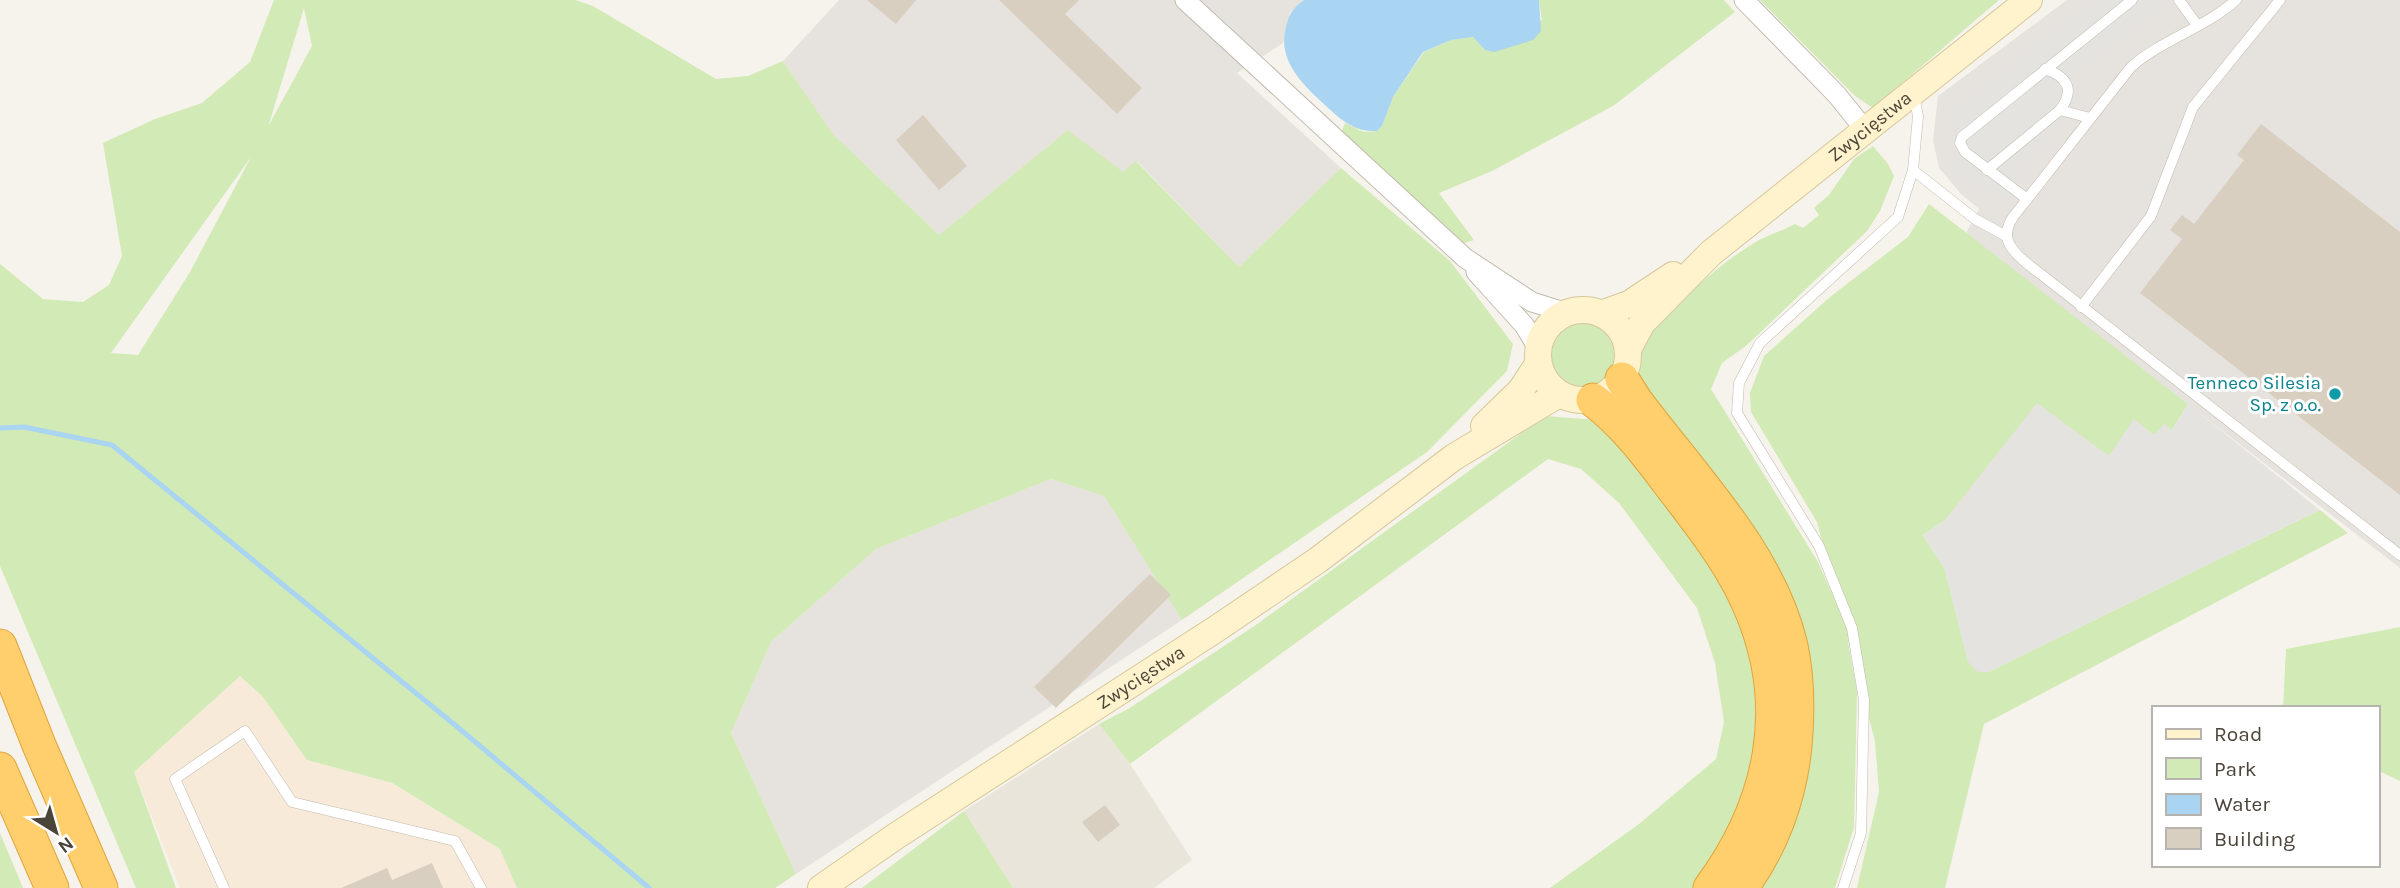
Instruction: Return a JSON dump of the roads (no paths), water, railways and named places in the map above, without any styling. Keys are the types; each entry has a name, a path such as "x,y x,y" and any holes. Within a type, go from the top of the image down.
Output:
{"highway":[{"path":"1625,364 1636,401 1734,529 1765,578 1791,645 1797,682 1798,721 1793,771 1771,839 1741,888"},
{"path":"1593,400 1623,426 1712,540 1750,607 1762,639 1773,712 1771,748 1762,790 1747,829 1710,888"},
{"path":"0,646 39,745 101,888"},
{"path":"0,769 52,888"}],"main road":[{"name":"Zwycięstwa","path":"1601,314 1629,304 1711,253 2029,0"},
{"name":"Zwycięstwa","path":"1625,364 1642,323 1711,253"},
{"path":"1584,310 1601,314 1617,325 1624,336 1625,364 1607,394 1593,400 1573,400 1559,394 1545,381 1538,356 1542,335 1550,324 1567,313 1584,310"},
{"name":"Zwycięstwa","path":"1454,457 1521,390 1538,356"},
{"name":"Zwycięstwa","path":"821,888 1306,568 1454,457 1559,394"}],"street":[{"path":"1185,0 1465,258 1532,302 1567,313"},
{"path":"1744,0 1837,95 1865,130"},
{"path":"1465,258 1524,325 1538,356"}],"lane":[{"path":"2027,199 1965,152 1960,143 1962,137 2132,0"},
{"path":"2179,0 2197,25"},
{"path":"2236,0 2139,60 2118,82 2008,225 2007,242 2017,255 2081,307 2400,555"},
{"path":"2081,307 2151,216 2193,107 2280,0"},
{"path":"1987,170 2060,110 2068,99 2069,89 2058,74 2045,69"},
{"path":"1843,888 1861,833 1864,700 1852,628 1819,546 1737,413 1740,383 1760,343 1898,216 1913,170 1918,116 1914,92"},
{"path":"2060,110 2090,118"},
{"path":"1913,170 1975,219 2006,236"},
{"path":"224,888 175,779 245,731 292,803 455,841 481,888"}],"water":[{"path":"1304,0 1539,0 1541,31 1533,40 1494,52 1485,50 1473,37 1451,40 1423,52 1393,97 1382,126 1377,131 1369,131 1348,124 1337,116 1309,90 1289,63 1284,43 1286,26 1293,10"}],"waterway":[{"path":"0,428 24,427 112,445 455,725 649,888"}],"place":[{"name":"Tenneco Silesia Sp. z o.o.","path":"2335,394"}]}
